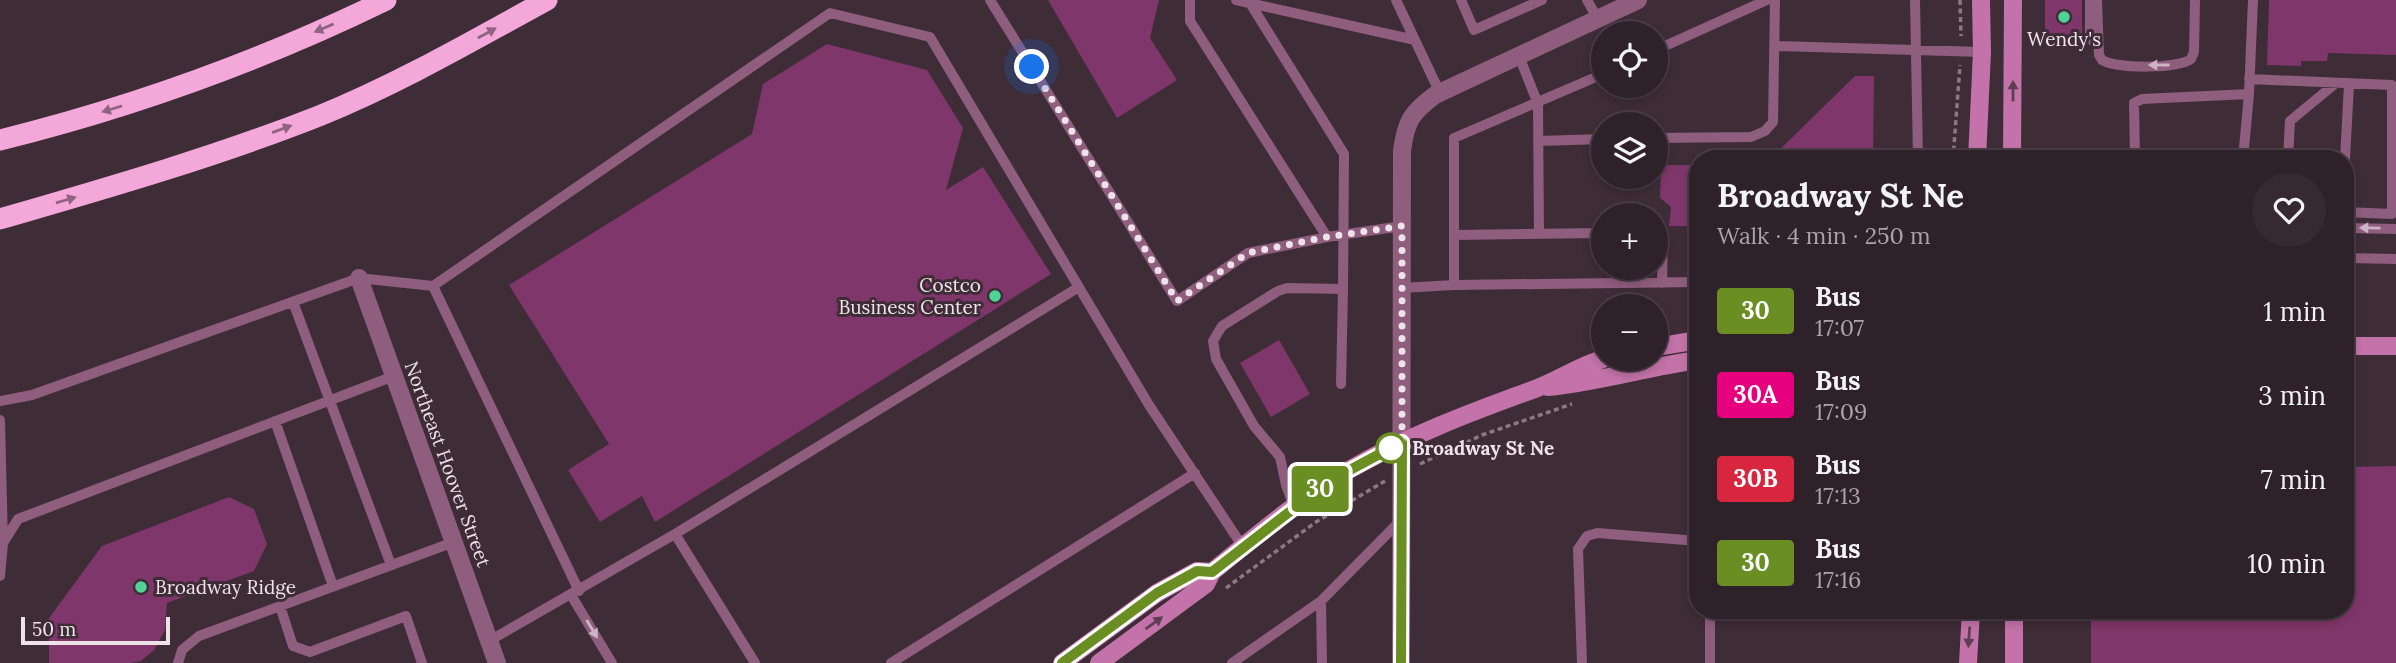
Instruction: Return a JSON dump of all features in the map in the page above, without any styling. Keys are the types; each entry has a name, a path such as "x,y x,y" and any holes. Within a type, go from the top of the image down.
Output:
{"highway":[{"path":"0,140 176,89 281,47 386,0"},
{"path":"0,219 207,157 321,115 437,61 547,0"}],"main road":[{"path":"1977,150 1982,52 1981,0"},
{"path":"2012,150 2013,0"},
{"path":"1668,345 1689,342"},
{"path":"2354,346 2396,346"},
{"path":"1099,663 1206,584 1212,572 1294,507 1348,471 1402,442 1538,387 1591,362"},
{"path":"1538,387 1581,384 1689,362"},
{"path":"1062,663 1157,593 1197,571 1212,572"},
{"path":"1968,663 1971,619"},
{"path":"2014,619 2014,663"}],"street":[{"path":"1401,663 1401,288 1404,133 1408,119 1419,107 1440,93 1638,0"},
{"name":"Northeast Hoover Street","path":"359,278 497,663"}],"lane":[{"path":"990,0 1177,301 1248,253 1327,237 1402,226"},
{"path":"1190,0 1190,22 1327,237"},
{"path":"1236,0 1415,40"},
{"path":"1396,0 1440,93"},
{"path":"1461,0 1474,30 1542,0"},
{"path":"1587,0 1598,19"},
{"path":"1668,45 1767,0"},
{"path":"1668,138 1751,137 1765,131 1773,122 1775,0"},
{"path":"1914,0 1918,150"},
{"path":"2090,0 2090,38 2098,45"},
{"path":"2098,0 2098,45 2102,60 2108,64 2177,65 2186,63 2194,52 2194,0"},
{"path":"2244,150 2253,0"},
{"path":"1250,3 1344,154 1342,384"},
{"path":"0,401 32,395 359,278 433,286 830,13 929,37 1149,405 1243,547"},
{"path":"1775,46 1982,52"},
{"path":"1518,57 1538,104 1539,234"},
{"path":"2249,79 2392,85 2392,214 2354,212"},
{"path":"1454,285 1454,138 1591,80"},
{"path":"2288,150 2290,121 2336,83"},
{"path":"2345,150 2349,83"},
{"path":"2135,150 2134,103 2141,99 2249,94"},
{"path":"1538,141 1591,139"},
{"path":"2354,228 2396,229"},
{"path":"1454,235 1591,233"},
{"path":"2354,258 2396,259"},
{"path":"1401,288 1689,282"},
{"path":"433,286 575,593 612,663"},
{"path":"489,641 675,534 1079,286"},
{"path":"1294,507 1280,457 1254,426 1228,382 1216,359 1213,341 1222,326 1278,291 1287,288 1343,289"},
{"path":"293,302 391,565"},
{"path":"4,543 18,519 394,376"},
{"path":"0,420 4,543 0,576"},
{"path":"275,421 333,586"},
{"path":"891,663 1195,473"},
{"path":"1231,663 1321,601 1401,520"},
{"path":"1582,663 1578,549 1587,536 1597,533 1689,540"},
{"path":"675,534 755,663"},
{"path":"178,663 182,650 199,636 454,542"},
{"path":"1321,601 1322,663"},
{"path":"280,606 293,646 310,652"},
{"path":"302,663 310,652 406,616 422,663"},
{"path":"1710,619 1710,663"}],"path":[{"path":"1954,150 1961,52 1960,0"}],"building":[{"path":"1048,0 1159,0 1150,38 1177,80 1117,118"},
{"name":"Wendy's","path":"2045,0 2082,0 2082,46 2063,45 2063,34 2045,34"},
{"path":"2269,0 2396,0 2396,55 2328,53 2327,61 2301,61 2301,66 2267,65"},
{"path":"827,44 927,70 963,128 946,190 983,167 1051,274 655,522 642,496 600,522 568,470 609,444 509,285 752,134 763,84"},
{"path":"1855,76 1874,76 1873,150 1779,150"},
{"path":"1668,165 1689,165 1689,226 1669,226 1671,207 1660,198 1660,189 1668,189"},
{"path":"1279,340 1310,394 1271,417 1240,363"},
{"path":"2396,466 2396,663 2091,663 2091,619 2354,619 2354,467"},
{"name":"Broadway Ridge","path":"229,497 254,509 267,544 254,571 167,603 165,630 154,650 141,661 49,663 49,618 102,546"}],"bus line":[{"name":"30","path":"1062,663 1157,593 1197,571 1212,572 1315,492 1402,442 1401,663"}],"place":[{"name":"Wendy's","path":"2064,17"},
{"name":"Costco Business Center","path":"995,296"},
{"name":"Broadway St Ne","path":"1391,448"},
{"name":"Broadway Ridge","path":"141,587"}],"route":[{"path":"1032,67 1177,301 1248,253 1327,237 1402,226 1402,442 1388,450 1391,448"}]}
